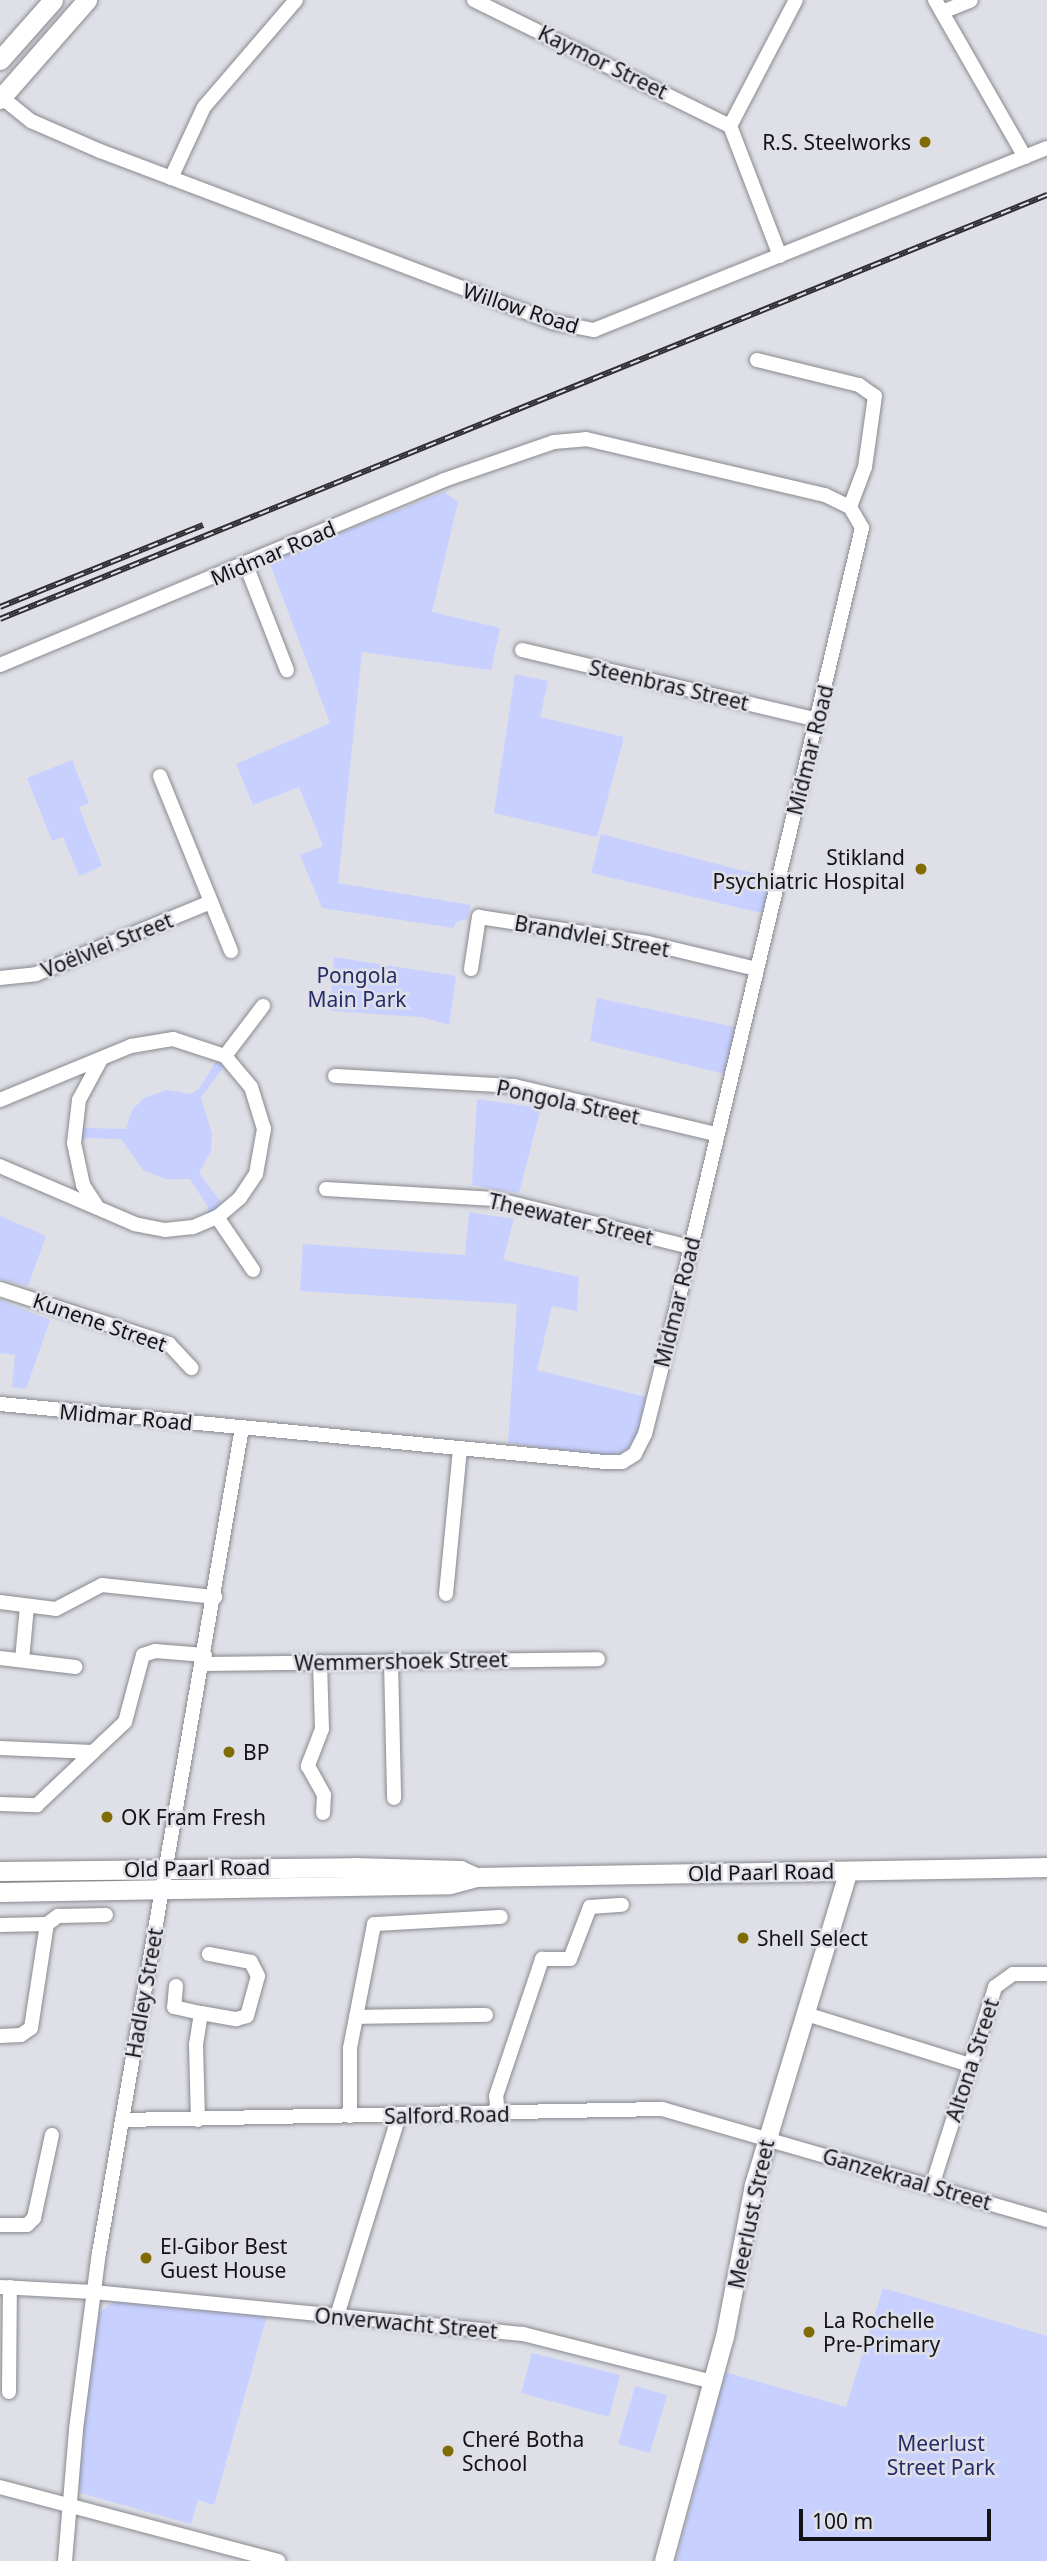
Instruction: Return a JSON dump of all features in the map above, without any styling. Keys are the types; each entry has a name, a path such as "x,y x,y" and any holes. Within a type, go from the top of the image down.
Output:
{"main road":[{"path":"0,60 53,0"},
{"path":"1,97 87,0"},
{"name":"Old Paarl Road","path":"0,1892 461,1884 476,1877 1047,1867"},
{"name":"Old Paarl Road","path":"0,1871 460,1870 476,1877"}],"street":[{"path":"171,178 204,107 296,0"},
{"name":"Kaymor Street","path":"474,0 730,126"},
{"path":"780,256 730,126 796,0"},
{"path":"971,0 939,6 1025,157"},
{"name":"Willow Road","path":"1,97 44,128 401,267 581,329 606,328 1047,148"},
{"path":"757,360 859,385 875,396 865,467 850,507"},
{"name":"Midmar Road","path":"0,665 246,565 444,480 571,440 607,444 825,495 850,507 862,533 645,1434 631,1458 605,1462 0,1404"},
{"path":"246,565 287,670"},
{"name":"Steenbras Street","path":"522,650 817,720"},
{"path":"160,776 231,951"},
{"name":"Voëlvlei Street","path":"0,978 36,974 211,902"},
{"name":"Brandvlei Street","path":"471,969 479,917 648,943 756,969"},
{"path":"225,1056 264,1006"},
{"path":"0,1100 148,1041 173,1039 198,1044 225,1056 251,1087 264,1129 256,1174 240,1198 218,1217 193,1227 164,1230 135,1224 0,1166"},
{"path":"96,1205 77,1165 74,1129 79,1100 102,1058"},
{"name":"Pongola Street","path":"335,1076 514,1086 716,1134"},
{"name":"Theewater Street","path":"326,1189 495,1199 690,1247"},
{"path":"218,1217 253,1270"},
{"name":"Kunene Street","path":"0,1289 169,1344 191,1368"},
{"name":"Hadley Street","path":"65,2561 68,2504 93,2292 215,1597 242,1428"},
{"path":"446,1594 460,1448"},
{"path":"0,1602 63,1608 87,1589 102,1586 215,1597"},
{"path":"22,1660 27,1605"},
{"name":"Wemmershoek Street","path":"93,1752 125,1722 143,1655 155,1651 204,1659 320,1662 598,1658"},
{"path":"0,1658 75,1667"},
{"path":"391,1661 394,1798"},
{"path":"320,1662 322,1729 307,1766 324,1795 323,1813"},
{"path":"0,1748 93,1752"},
{"path":"0,1804 41,1803 93,1752"},
{"name":"Meerlust Street","path":"664,2561 713,2382 745,2223 849,1871"},
{"path":"498,2114 496,2096 541,1961 549,1956 570,1959 590,1907 622,1905"},
{"path":"0,2035 21,2035 31,2028 47,1924 55,1916 106,1915"},
{"path":"350,2116 350,2052 376,1922 501,1917"},
{"path":"0,1924 47,1924"},
{"path":"176,1986 174,2007 236,2019 247,2016 258,1972 249,1961 209,1954"},
{"name":"Altona Street","path":"932,2186 998,1982 1013,1974 1047,1974"},
{"path":"198,2120 196,2040 201,2012"},
{"path":"806,2014 970,2065"},
{"path":"356,2017 486,2015"},
{"name":"Salford Road","path":"122,2120 662,2109 768,2138"},
{"path":"337,2316 399,2116"},
{"path":"0,2225 27,2225 34,2218 52,2135"},
{"name":"Ganzekraal Street","path":"768,2138 1047,2220"},
{"path":"5,2287 9,2392"},
{"name":"Onverwacht Street","path":"5,2287 93,2292 540,2337 713,2382"},
{"path":"0,2487 278,2561"},
{"path":"219,2561 220,2545"}],"green space":[{"path":"444,492 458,502 432,612 500,628 491,670 362,652 338,883 471,905 467,919 456,922 454,928 322,908 300,855 323,846 299,787 253,805 236,764 330,723 269,561"},
{"path":"515,674 548,681 540,717 624,737 597,837 494,813"},
{"path":"72,760 89,803 79,807 102,866 79,876 63,837 52,841 27,778"},
{"path":"601,834 772,878 762,913 591,873"},
{"name":"Pongola Main Park","path":"334,957 456,976 449,1025 421,1017 330,1011"},
{"path":"597,998 735,1027 725,1074 590,1041"},
{"path":"218,1058 226,1064 201,1097 212,1134 211,1151 199,1173 224,1206 208,1216 208,1207 190,1179 165,1179 143,1170 121,1139 86,1138 78,1143 79,1123 86,1128 126,1129 132,1110 144,1098 167,1090 190,1094 199,1089"},
{"path":"477,1099 541,1108 519,1193 472,1185"},
{"path":"469,1212 514,1219 503,1260 579,1277 577,1311 552,1306 537,1370 646,1397 636,1437 628,1449 610,1456 508,1443 517,1304 300,1291 303,1244 465,1255"},
{"path":"0,1216 46,1236 28,1286 0,1279"},
{"path":"0,1300 50,1320 26,1389 12,1387 15,1355 0,1353"},
{"name":"Meerlust Street Park","path":"883,2288 1047,2336 1047,2561 676,2561 725,2372 846,2407"},
{"path":"115,2301 267,2316 214,2505 198,2500 191,2524 80,2493 77,2470 99,2313"},
{"path":"532,2353 620,2375 609,2417 521,2393"},
{"path":"635,2386 667,2395 650,2453 618,2444"}],"railway":[{"path":"0,619 1047,195"},
{"path":"0,607 203,525"}],"place":[{"name":"R.S. Steelworks","path":"925,142"},
{"name":"Stikland Psychiatric Hospital","path":"921,869"},
{"name":"BP","path":"229,1752"},
{"name":"OK Fram Fresh","path":"107,1817"},
{"name":"Shell Select","path":"743,1938"},
{"name":"El-Gibor Best Guest House","path":"146,2258"},
{"name":"La Rochelle Pre-Primary","path":"809,2332"},
{"name":"Cheré Botha School","path":"448,2451"}]}
